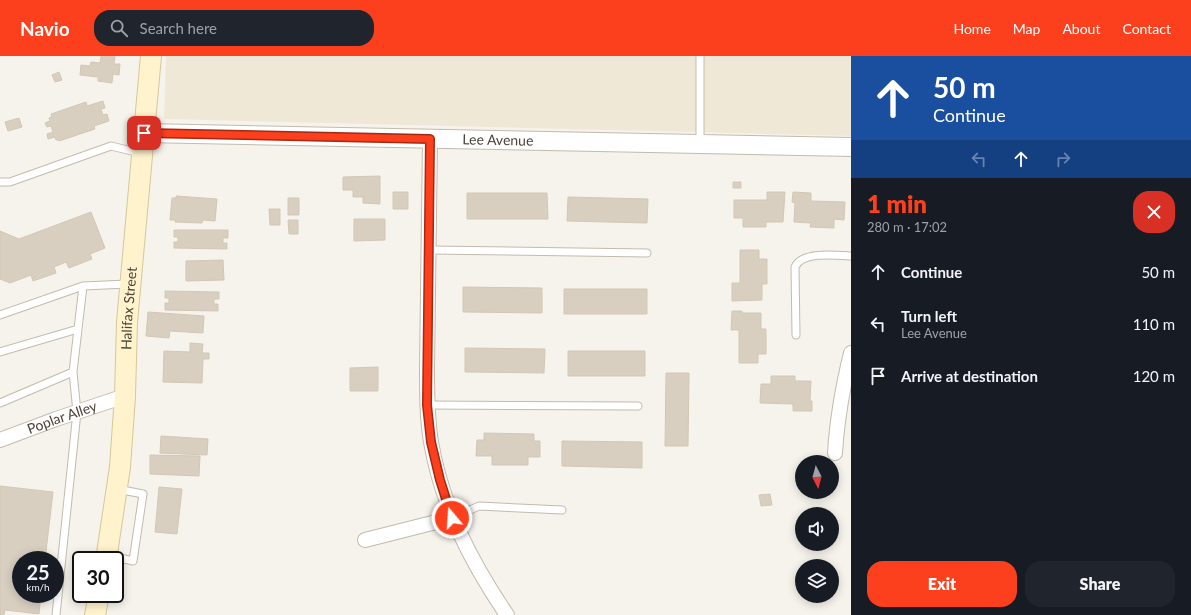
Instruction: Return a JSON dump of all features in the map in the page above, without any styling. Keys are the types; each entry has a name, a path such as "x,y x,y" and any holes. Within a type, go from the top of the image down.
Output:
{"main road":[{"name":"Halifax Street","path":"107,551 116,489 125,396 127,322 151,56"},
{"path":"95,615 97,603"}],"street":[{"name":"Lee Avenue","path":"144,133 851,147"},
{"path":"430,139 427,405 431,442 438,473 452,518 488,588 507,615"},
{"path":"835,453 836,430 842,391 851,353"},
{"name":"Poplar Alley","path":"0,440 125,396"},
{"path":"365,540 452,518"}],"lane":[{"path":"700,56 700,144"},
{"path":"0,182 10,182 111,146 142,153"},
{"path":"428,250 647,253"},
{"path":"796,335 795,268 797,262 802,259 816,256 851,256"},
{"path":"0,315 83,286 131,284"},
{"path":"56,615 77,412 73,372 83,286"},
{"path":"0,352 78,329"},
{"path":"0,403 73,372"},
{"path":"427,405 638,406"},
{"path":"116,489 143,494 133,561 124,560"},
{"path":"452,518 479,506 562,510"}],"shaded area":[{"path":"166,56 851,56 851,136 164,119"}],"building":[{"path":"101,56 115,56 114,64 120,64 119,75 113,74 112,83 98,81 98,77 80,75 81,65 90,66 91,62 100,63"},
{"path":"59,72 62,80 55,82 52,75"},
{"path":"103,101 105,108 101,109 103,115 107,114 109,121 94,126 95,129 59,141 56,140 55,137 48,139 47,134 53,132 51,126 47,127 45,123 50,121 49,118 52,117 51,114 86,102 87,106"},
{"path":"19,118 22,127 8,131 5,122"},
{"path":"380,176 380,204 363,203 363,197 353,197 353,190 343,190 343,177"},
{"path":"733,182 741,182 741,188 733,188"},
{"path":"393,192 408,192 408,209 393,209"},
{"path":"767,192 785,192 783,222 766,222 766,227 743,227 743,218 734,218 734,200 767,200"},
{"path":"793,192 811,193 811,201 845,202 844,220 834,219 834,228 810,227 811,223 794,222 795,203 792,202"},
{"path":"467,193 547,193 548,219 467,219"},
{"path":"176,196 217,199 215,221 203,220 202,223 175,222 175,220 170,220 172,198 176,198"},
{"path":"568,197 648,199 647,223 567,221"},
{"path":"288,198 299,198 299,215 288,215"},
{"path":"269,209 280,209 280,225 270,225"},
{"path":"91,212 105,248 90,254 92,259 69,268 66,262 54,267 56,273 33,281 31,275 10,283 0,279 0,231 19,239"},
{"path":"354,219 385,219 385,240 354,241"},
{"path":"288,220 298,220 298,234 289,234"},
{"path":"174,230 228,230 228,238 223,238 223,243 227,243 227,249 174,248 174,242 178,242 178,237 174,237"},
{"path":"740,250 759,250 759,259 767,259 767,284 762,284 762,300 732,301 732,283 740,283"},
{"path":"223,260 224,280 186,281 186,261"},
{"path":"463,287 542,288 542,313 463,312"},
{"path":"564,289 647,289 647,314 564,314"},
{"path":"165,291 219,292 219,299 214,299 214,304 218,304 218,311 165,310 165,303 169,303 169,298 165,298"},
{"path":"732,311 742,311 742,313 761,313 761,329 766,329 766,354 758,354 758,363 739,363 739,330 731,330"},
{"path":"148,312 204,316 203,333 170,331 169,338 146,336"},
{"path":"190,343 203,344 202,353 209,353 209,359 203,359 202,383 163,382 164,351 190,352"},
{"path":"465,348 545,349 544,373 465,372"},
{"path":"568,351 645,351 645,376 568,376"},
{"path":"378,367 378,391 350,391 350,368"},
{"path":"666,373 689,373 688,446 665,446"},
{"path":"771,376 795,376 795,381 811,381 810,401 812,401 812,411 793,411 793,404 760,403 761,384 771,384"},
{"path":"484,433 534,434 534,441 540,441 540,457 528,457 528,465 492,465 492,456 476,456 477,440 484,440"},
{"path":"161,436 208,439 207,455 160,453"},
{"path":"562,441 642,442 642,468 562,466"},
{"path":"150,455 200,456 199,476 150,474"},
{"path":"0,486 53,492 46,551 12,551 12,603 40,603 39,614 5,610 4,615 0,615"},
{"path":"159,487 182,489 177,534 155,532"},
{"path":"770,494 772,505 761,506 759,495"}],"route":[{"path":"144,133 430,139 427,405 431,442 440,480 452,518"}]}
